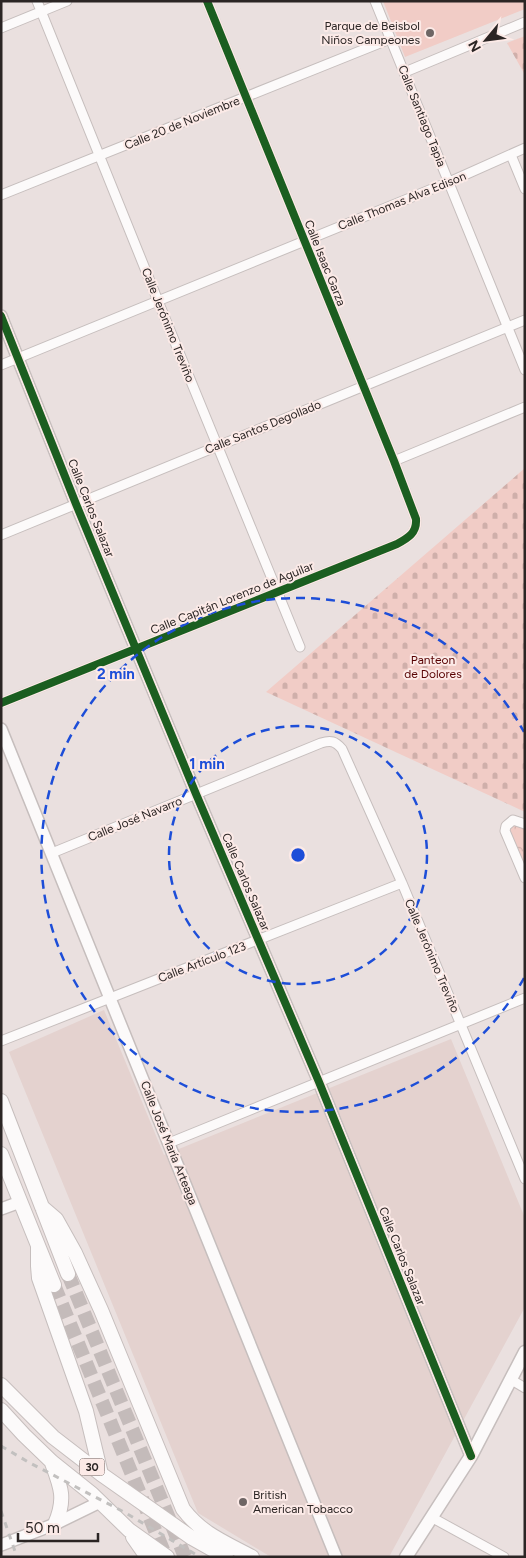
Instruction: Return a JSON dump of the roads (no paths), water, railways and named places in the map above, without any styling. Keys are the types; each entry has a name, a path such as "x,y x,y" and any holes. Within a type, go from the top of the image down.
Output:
{"main road":[{"path":"1,1101 68,1274"},
{"path":"1,1154 54,1286"},
{"path":"42,1207 56,1219 75,1253 101,1310 183,1509 204,1532 252,1557"},
{"path":"38,1247 40,1278 83,1403 101,1474"},
{"path":"406,1557 471,1456 525,1352"},
{"name":"30","path":"1,1385 53,1437 101,1474 192,1538 226,1557"},
{"name":"30","path":"1,1410 52,1462 100,1502 129,1530 167,1557"},
{"path":"52,1462 61,1488 62,1502 61,1511 55,1524"},
{"path":"129,1530 146,1557"}],"street":[{"name":"Calle Jerónimo Treviño","path":"37,1 300,647"},
{"path":"1,28 67,1"},
{"name":"Calle Isaac Garza","path":"207,1 394,461 416,519 414,533"},
{"name":"Calle Santiago Tapia","path":"375,1 525,370"},
{"path":"404,72 525,22"},
{"name":"Calle 20 de Noviembre","path":"1,195 390,39"},
{"name":"Calle Thomas Alva Edison","path":"1,365 449,182 525,148"},
{"path":"511,155 525,189"},
{"name":"Calle Carlos Salazar","path":"1,316 76,504 196,794 320,1082 471,1456"},
{"name":"Calle Santos Degollado","path":"1,535 525,320"},
{"path":"394,461 525,406"},
{"name":"Calle Capitán Lorenzo de Aguilar","path":"1,703 397,544 414,533"},
{"name":"Calle José María Arteaga","path":"1,729 336,1557"},
{"name":"Calle Jerónimo Treviño","path":"329,741 337,743 342,749 402,883 525,1179"},
{"name":"Calle José Navarro","path":"52,853 329,741"},
{"path":"525,824 514,820 506,826 506,831 525,878"},
{"name":"Calle Artículo 123","path":"1,1040 402,883"},
{"path":"169,1143 525,998"},
{"path":"1,1209 20,1202"},
{"path":"510,1379 525,1388"},
{"path":"1,1545 55,1524 100,1502"},
{"path":"430,1517 504,1557"}],"tunnel":[{"path":"68,1274 185,1557"},
{"path":"54,1285 166,1557"}],"railway":[{"path":"1,1446 124,1512 200,1557"},
{"path":"1,1511 17,1557"}],"place":[{"name":"Parque de Beisbol Niños Campeones","path":"430,33"},
{"name":"British American Tobacco","path":"243,1502"}],"park label":[{"name":"Panteon de Dolores","path":"433,667"}]}
